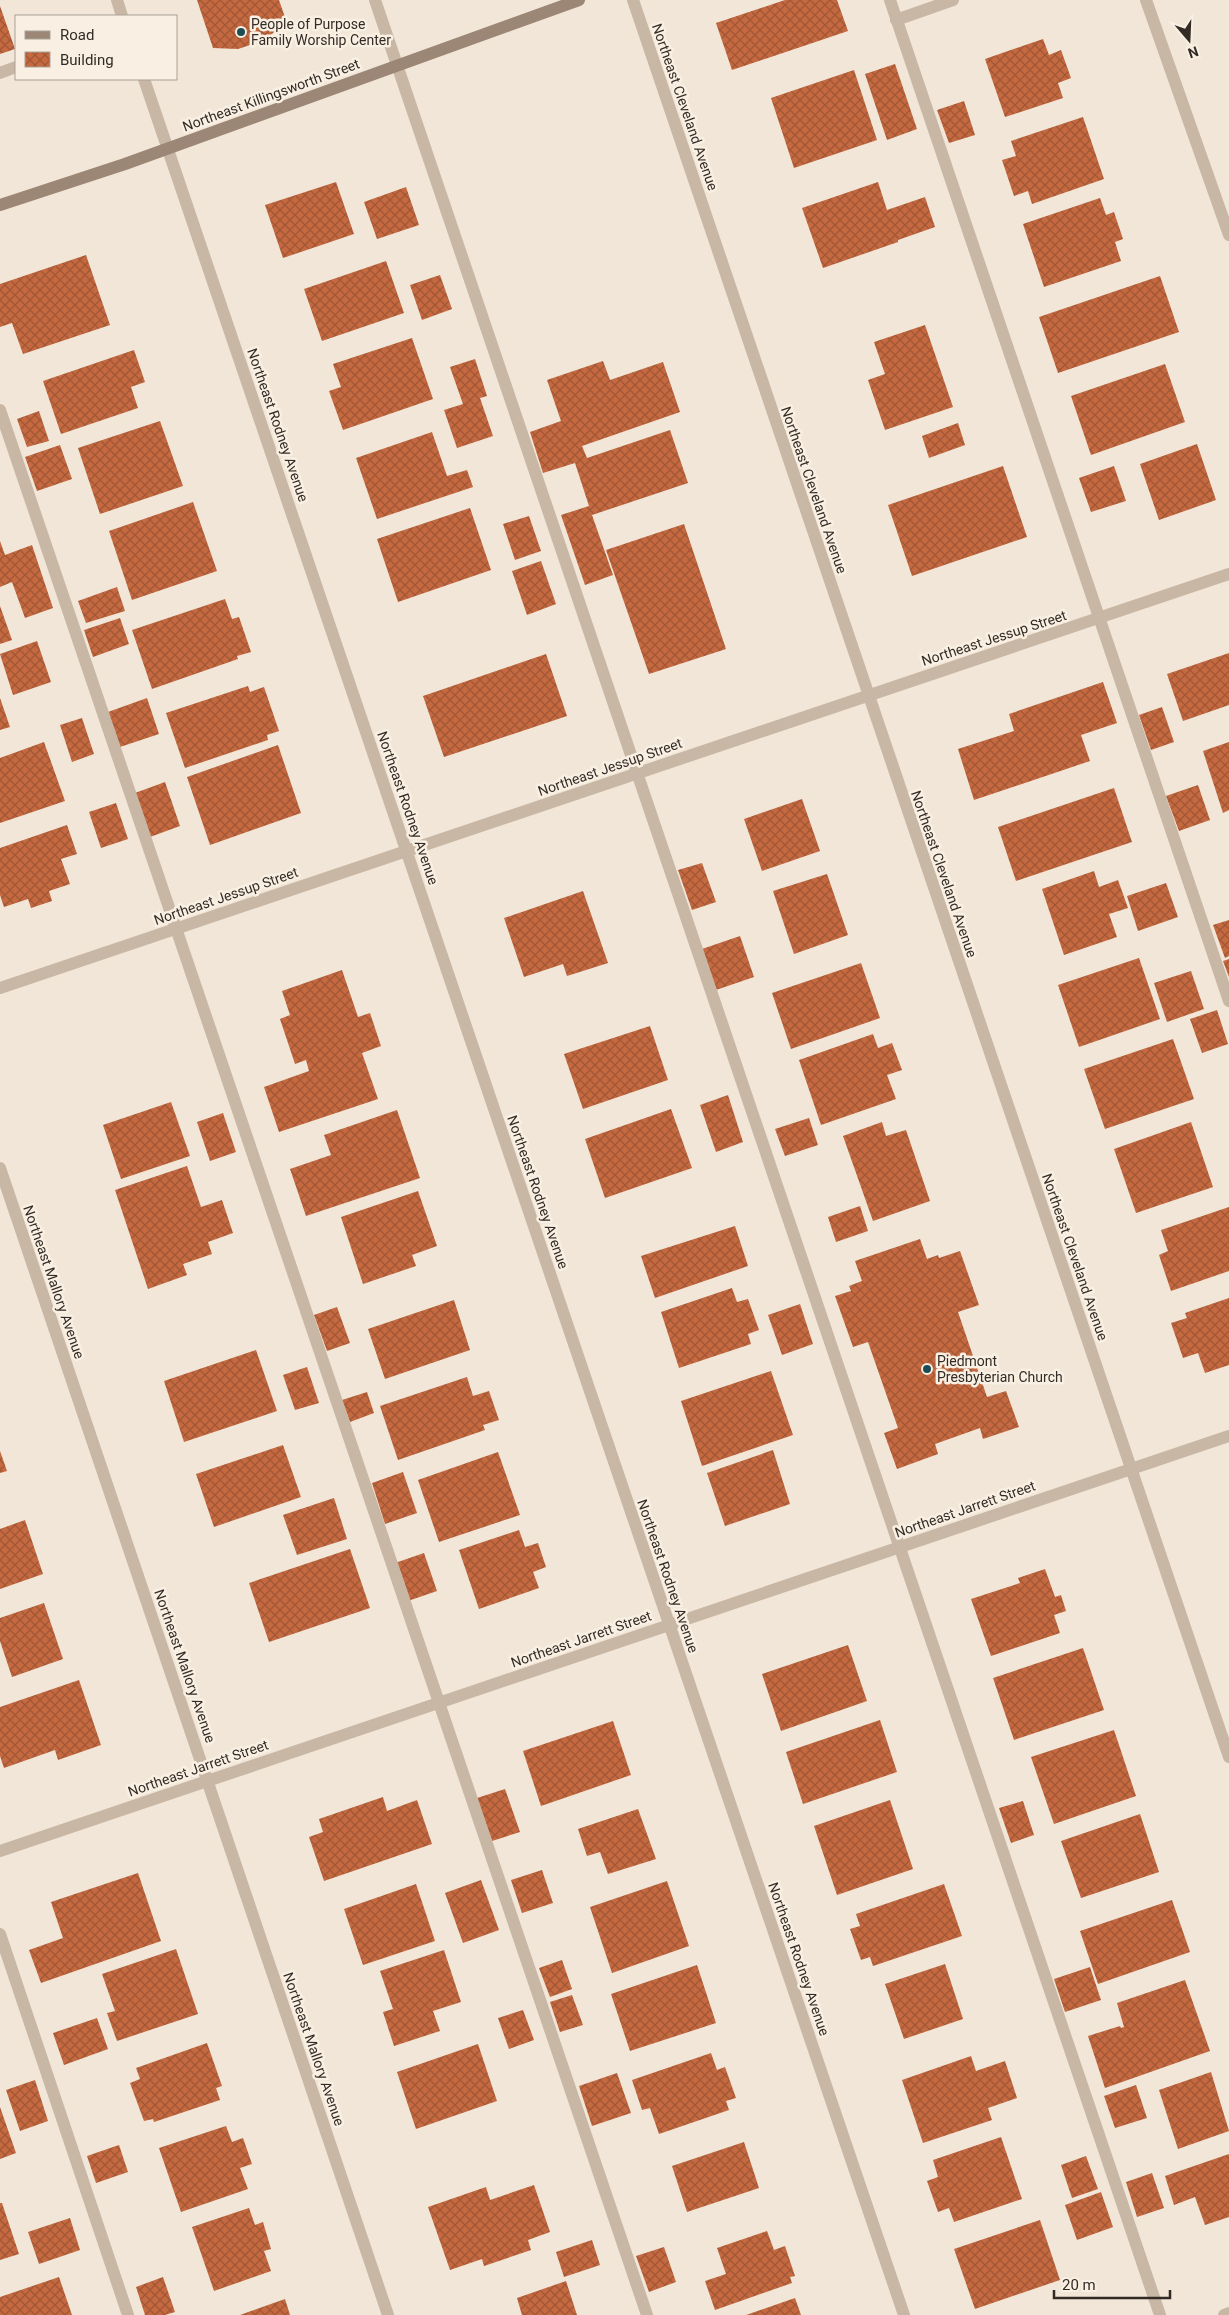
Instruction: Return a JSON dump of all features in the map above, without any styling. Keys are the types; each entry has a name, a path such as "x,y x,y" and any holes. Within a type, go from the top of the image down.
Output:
{"main road":[{"name":"Northeast Killingsworth Street","path":"0,205 168,148 579,0"}],"street":[{"path":"117,0 122,15"},
{"path":"375,0 901,1546 1160,2315"},
{"name":"Northeast Cleveland Avenue","path":"633,0 1229,1757"},
{"path":"890,0 1229,1001"},
{"path":"896,20 953,0"},
{"path":"1146,0 1229,235"},
{"path":"0,73 15,67"},
{"name":"Northeast Rodney Avenue","path":"144,80 904,2315"},
{"path":"0,410 647,2315"},
{"name":"Northeast Jessup Street","path":"0,988 1229,574"},
{"name":"Northeast Mallory Avenue","path":"0,1168 388,2315"},
{"name":"Northeast Jarrett Street","path":"0,1851 1229,1436"},
{"path":"0,1934 128,2315"},
{"path":"1224,2315 1229,2313"}],"building":[{"name":"People of Purpose Family Worship Center","path":"197,0 279,0 287,23 262,41 238,49 213,48"},
{"path":"785,0 837,0 848,31 732,70 716,23"},
{"path":"0,6 15,49 0,54"},
{"path":"1043,39 1049,55 1061,50 1071,78 1058,83 1063,98 1005,117 985,59"},
{"path":"895,64 917,129 887,140 865,74"},
{"path":"854,70 877,140 794,168 771,98"},
{"path":"964,101 975,135 949,143 937,110"},
{"path":"1083,117 1104,179 1032,204 1028,191 1014,196 1002,160 1016,156 1011,141"},
{"path":"336,182 354,234 283,258 265,205"},
{"path":"878,182 887,210 925,197 935,227 823,268 802,208"},
{"path":"406,187 419,225 377,239 364,202"},
{"path":"1100,198 1106,215 1114,212 1123,239 1115,242 1121,261 1044,287 1023,224"},
{"path":"86,255 110,325 23,354 12,323 0,327 0,284"},
{"path":"386,261 404,313 322,341 304,289"},
{"path":"440,275 452,309 422,320 410,285"},
{"path":"1160,276 1179,332 1058,373 1039,317"},
{"path":"925,325 953,407 885,430 868,380 885,374 874,342"},
{"path":"412,338 433,399 343,430 329,391 341,387 333,364"},
{"path":"134,350 145,382 131,387 138,408 61,434 43,381"},
{"path":"475,359 487,396 480,398 493,436 457,448 444,410 463,404 450,367"},
{"path":"603,361 610,380 663,362 680,412 582,446 587,458 670,430 688,483 592,515 613,575 585,585 561,515 589,506 575,463 543,473 530,432 561,421 547,380"},
{"path":"1165,364 1185,422 1091,455 1071,396"},
{"path":"39,411 49,441 27,447 17,419"},
{"path":"160,421 183,486 100,514 78,448"},
{"path":"958,423 965,445 929,458 922,436"},
{"path":"432,432 447,476 467,470 473,487 377,519 356,458"},
{"path":"1197,444 1216,500 1159,520 1140,464"},
{"path":"60,445 72,479 37,491 25,457"},
{"path":"1003,466 1027,537 912,576 888,505"},
{"path":"1114,466 1126,501 1091,512 1079,478"},
{"path":"193,502 217,571 132,600 109,531"},
{"path":"470,508 491,570 398,602 377,539"},
{"path":"529,516 541,551 515,560 503,524"},
{"path":"684,524 726,649 649,674 606,550"},
{"path":"0,541 5,555 32,545 53,608 25,618 12,582 0,587"},
{"path":"541,561 556,604 527,615 512,571"},
{"path":"117,587 125,611 86,623 78,601"},
{"path":"225,599 232,619 239,617 251,652 237,656 238,659 152,689 132,630"},
{"path":"0,606 12,640 0,644"},
{"path":"120,618 129,644 93,657 84,630"},
{"path":"37,641 51,682 13,695 0,654"},
{"path":"1229,653 1229,705 1183,721 1167,674"},
{"path":"546,654 567,716 444,757 423,696"},
{"path":"1103,682 1117,723 1081,735 1090,761 974,800 958,749 1014,731 1009,714"},
{"path":"248,686 250,692 264,687 279,731 267,735 268,740 185,768 166,713"},
{"path":"0,698 10,727 0,730"},
{"path":"147,698 159,734 120,747 108,712"},
{"path":"1162,707 1174,742 1151,750 1139,715"},
{"path":"82,718 94,754 72,762 60,725"},
{"path":"44,742 65,801 0,823 0,758"},
{"path":"1229,742 1229,810 1223,813 1203,751"},
{"path":"278,745 301,813 210,845 187,777"},
{"path":"165,782 180,826 150,837 135,793"},
{"path":"1198,785 1210,820 1179,831 1166,796"},
{"path":"1114,788 1132,842 1016,881 998,827"},
{"path":"802,799 820,851 762,871 744,819"},
{"path":"116,803 128,839 101,848 89,812"},
{"path":"67,825 77,854 61,859 70,884 49,891 52,901 31,908 28,899 4,907 0,895 0,848"},
{"path":"702,863 716,902 692,910 678,870"},
{"path":"1094,871 1099,887 1118,880 1128,908 1109,914 1117,937 1064,955 1042,889"},
{"path":"827,874 848,935 794,954 773,891"},
{"path":"1166,883 1178,917 1138,931 1127,896"},
{"path":"583,891 608,963 567,976 563,964 524,977 504,918"},
{"path":"1229,920 1229,956 1225,958 1213,925"},
{"path":"740,936 754,977 716,990 702,949"},
{"path":"1139,958 1160,1019 1079,1047 1058,985"},
{"path":"1229,959 1229,977 1223,961"},
{"path":"861,963 880,1018 791,1049 772,993"},
{"path":"342,970 358,1017 370,1013 381,1046 362,1053 378,1099 279,1132 264,1087 309,1071 306,1060 295,1064 280,1019 290,1015 282,991"},
{"path":"1191,971 1204,1009 1167,1022 1154,983"},
{"path":"1217,1010 1228,1044 1202,1053 1190,1019"},
{"path":"650,1026 668,1080 583,1109 564,1054"},
{"path":"873,1034 878,1048 892,1043 902,1070 887,1075 896,1099 821,1125 799,1060"},
{"path":"1173,1039 1194,1099 1105,1129 1084,1069"},
{"path":"728,1095 743,1142 716,1152 700,1105"},
{"path":"171,1102 190,1156 121,1179 103,1125"},
{"path":"671,1109 692,1168 605,1198 585,1139"},
{"path":"397,1110 420,1178 306,1216 290,1169 331,1155 324,1135"},
{"path":"223,1113 236,1152 210,1161 197,1122"},
{"path":"809,1118 818,1145 785,1156 775,1129"},
{"path":"882,1122 886,1136 906,1130 930,1201 873,1221 843,1136"},
{"path":"1191,1122 1213,1187 1136,1213 1114,1149"},
{"path":"187,1166 201,1207 222,1200 233,1233 208,1242 212,1254 183,1264 187,1275 148,1289 115,1190"},
{"path":"418,1191 437,1246 412,1255 416,1266 363,1284 341,1217"},
{"path":"860,1206 868,1231 836,1242 828,1217"},
{"path":"1229,1207 1229,1271 1171,1291 1159,1255 1168,1251 1161,1230"},
{"path":"735,1226 748,1266 655,1298 641,1256"},
{"name":"Piedmont Presbyterian Church","path":"920,1239 927,1259 938,1255 939,1258 960,1251 979,1305 958,1312 987,1397 1006,1391 1019,1427 983,1439 980,1428 935,1444 938,1454 897,1469 884,1433 898,1428 868,1342 853,1347 835,1296 851,1291 849,1286 862,1281 855,1261"},
{"path":"732,1288 737,1302 748,1299 759,1330 748,1334 751,1344 679,1368 661,1312"},
{"path":"1229,1298 1229,1365 1205,1373 1198,1353 1183,1358 1171,1323 1187,1318 1185,1313"},
{"path":"454,1300 470,1350 385,1379 368,1329"},
{"path":"800,1304 813,1344 782,1355 768,1315"},
{"path":"337,1307 350,1343 327,1351 314,1315"},
{"path":"256,1350 277,1411 184,1442 164,1381"},
{"path":"307,1367 319,1403 295,1410 283,1375"},
{"path":"771,1371 793,1435 702,1466 681,1401"},
{"path":"467,1377 473,1396 489,1391 499,1420 483,1425 485,1430 398,1460 380,1406"},
{"path":"367,1392 374,1413 350,1422 342,1400"},
{"path":"283,1445 301,1497 214,1527 196,1474"},
{"path":"773,1450 790,1504 725,1526 707,1473"},
{"path":"0,1451 7,1471 0,1473"},
{"path":"498,1452 520,1515 439,1542 418,1480"},
{"path":"403,1472 417,1513 385,1524 372,1483"},
{"path":"334,1498 347,1539 297,1555 283,1515"},
{"path":"25,1520 43,1574 0,1589 0,1529"},
{"path":"519,1530 525,1547 538,1543 546,1567 533,1572 539,1588 479,1609 459,1550"},
{"path":"350,1549 370,1608 269,1642 249,1583"},
{"path":"424,1553 437,1591 408,1601 395,1563"},
{"path":"1045,1569 1055,1597 1061,1595 1066,1611 1054,1615 1060,1633 991,1656 971,1599 1020,1583 1018,1578"},
{"path":"44,1603 63,1659 12,1677 0,1641 0,1618"},
{"path":"848,1645 867,1701 781,1731 762,1674"},
{"path":"1083,1648 1104,1710 1014,1740 993,1678"},
{"path":"79,1680 101,1745 58,1760 55,1750 4,1768 0,1756 0,1707"},
{"path":"880,1720 897,1772 803,1804 786,1752"},
{"path":"613,1721 631,1775 541,1806 523,1751"},
{"path":"1114,1730 1136,1796 1054,1824 1031,1757"},
{"path":"505,1789 520,1832 492,1841 477,1798"},
{"path":"383,1797 387,1811 417,1800 432,1844 324,1881 309,1837 323,1832 319,1819"},
{"path":"890,1800 913,1869 837,1895 814,1826"},
{"path":"1023,1801 1034,1835 1011,1843 999,1808"},
{"path":"638,1809 656,1859 608,1874 600,1852 587,1856 578,1829"},
{"path":"1140,1814 1159,1872 1081,1898 1061,1841"},
{"path":"542,1870 553,1903 522,1913 511,1880"},
{"path":"138,1873 161,1941 41,1983 29,1950 63,1938 51,1902"},
{"path":"481,1880 499,1930 463,1943 445,1893"},
{"path":"667,1881 689,1946 612,1973 590,1907"},
{"path":"416,1884 435,1941 363,1965 344,1909"},
{"path":"944,1884 962,1936 873,1966 870,1957 861,1960 850,1929 860,1926 856,1914"},
{"path":"1172,1900 1190,1952 1098,1984 1080,1931"},
{"path":"176,1949 198,2014 117,2041 107,2013 115,2011 102,1974"},
{"path":"444,1950 461,2002 433,2011 440,2031 394,2046 383,2012 393,2009 380,1971"},
{"path":"562,1960 572,1989 550,1997 539,1968"},
{"path":"945,1964 963,2019 904,2039 885,1984"},
{"path":"697,1965 716,2023 630,2051 611,1994"},
{"path":"1090,1967 1101,2000 1065,2012 1054,1979"},
{"path":"1185,1980 1210,2051 1105,2088 1088,2036 1120,2026 1121,2028 1124,2027 1117,2003"},
{"path":"572,1995 583,2025 560,2032 550,2002"},
{"path":"523,2010 534,2040 509,2049 498,2018"},
{"path":"97,2018 108,2049 64,2065 53,2033"},
{"path":"207,2043 222,2086 216,2088 220,2100 154,2122 153,2119 144,2121 130,2083 140,2079 136,2068"},
{"path":"478,2044 497,2101 416,2129 397,2072"},
{"path":"711,2053 717,2070 725,2067 736,2098 726,2101 729,2110 659,2134 650,2108 642,2110 632,2080"},
{"path":"971,2056 976,2071 1005,2061 1017,2098 988,2108 992,2120 923,2143 902,2080"},
{"path":"1211,2072 1229,2131 1178,2149 1159,2090"},
{"path":"617,2073 631,2113 592,2126 579,2086"},
{"path":"35,2080 48,2121 20,2131 6,2090"},
{"path":"1136,2085 1147,2118 1115,2128 1104,2096"},
{"path":"0,2107 16,2153 0,2159"},
{"path":"226,2126 232,2142 243,2138 252,2164 240,2168 248,2189 181,2212 159,2148"},
{"path":"1001,2137 1022,2199 954,2222 949,2208 938,2212 927,2181 938,2177 933,2160"},
{"path":"744,2142 759,2188 687,2212 672,2166"},
{"path":"119,2145 128,2172 96,2183 87,2156"},
{"path":"1229,2154 1229,2217 1205,2225 1195,2197 1174,2205 1165,2176"},
{"path":"1086,2156 1098,2189 1072,2198 1061,2165"},
{"path":"1152,2173 1164,2208 1137,2217 1126,2182"},
{"path":"534,2185 550,2232 528,2240 531,2250 484,2266 482,2259 450,2270 428,2207 486,2187 490,2200"},
{"path":"1101,2192 1113,2227 1077,2240 1065,2205"},
{"path":"0,2203 2,2203 19,2254 0,2260"},
{"path":"249,2208 255,2225 263,2222 271,2249 264,2251 271,2271 214,2291 192,2227"},
{"path":"70,2218 80,2250 39,2264 28,2232"},
{"path":"1040,2220 1060,2280 975,2309 954,2249"},
{"path":"767,2231 774,2250 785,2246 795,2276 790,2277 792,2283 715,2310 705,2281 726,2274 717,2248"},
{"path":"592,2240 600,2265 564,2277 556,2252"},
{"path":"664,2247 676,2282 649,2292 636,2256"},
{"path":"59,2277 72,2315 0,2315 0,2297"},
{"path":"163,2277 175,2312 165,2315 145,2315 136,2287"},
{"path":"566,2281 577,2315 522,2315 517,2298"},
{"path":"795,2298 801,2315 746,2315"},
{"path":"285,2299 290,2315 240,2315"}],"place":[{"name":"People of Purpose Family Worship Center","path":"241,32"},
{"name":"Piedmont Presbyterian Church","path":"927,1369"}]}
